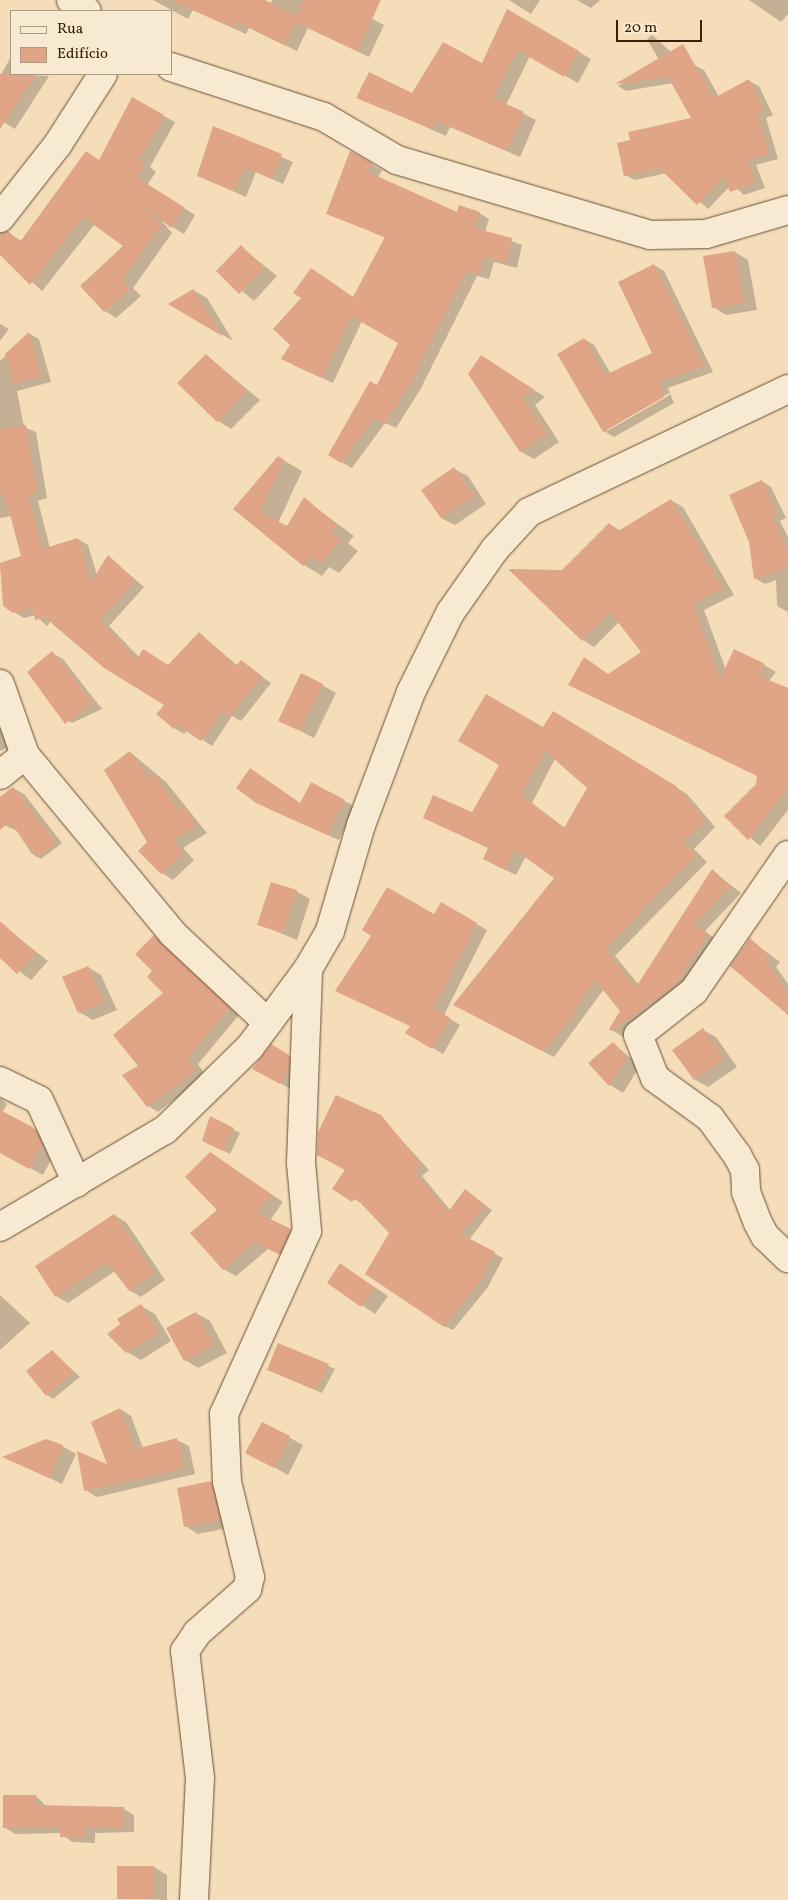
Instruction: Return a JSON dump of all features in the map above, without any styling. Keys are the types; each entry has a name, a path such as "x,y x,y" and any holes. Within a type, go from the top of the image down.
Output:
{"street":[{"path":"72,0 86,10"},
{"path":"172,67 324,117 397,160 650,235 706,234 788,210"},
{"path":"0,218 58,144 102,75"},
{"path":"0,1227 165,1130 217,1083 308,970 330,931 361,825 411,692 450,613 495,550 529,512 788,389"},
{"path":"0,684 25,755 173,934 268,1022"},
{"path":"0,775 25,755"},
{"path":"788,855 694,990 638,1035 655,1078 710,1118 737,1155 745,1170 746,1192 758,1224 788,1258"},
{"path":"194,1900 200,1778 185,1650 197,1633 247,1589 250,1577 226,1482 224,1414 307,1230 301,1163 308,970"},
{"path":"0,1081 40,1100 77,1183"}],"building":[{"path":"170,0 265,0 296,15 303,0 381,0 357,51 295,22 284,45 236,21 233,28"},
{"path":"507,9 579,51 564,77 517,50 493,98 524,112 507,151 437,121 432,129 356,98 369,72 412,93 443,42 482,63"},
{"path":"683,44 714,98 749,79 764,109 757,113 769,154 747,160 756,182 730,192 724,176 697,205 659,168 624,176 617,143 630,140 628,132 691,118 668,77 615,84"},
{"path":"0,74 35,75 0,129"},
{"path":"132,97 164,115 139,160 145,164 136,177 184,207 171,228 145,207 161,225 122,280 130,289 104,312 80,286 123,246 83,217 30,285 0,255 0,233 8,231 20,242 86,151 99,160"},
{"path":"213,126 282,154 272,179 244,167 234,191 197,176"},
{"path":"350,151 372,163 368,172 457,212 459,205 480,212 474,228 512,238 506,263 483,257 479,274 466,271 410,384 385,424 374,418 341,463 328,455 370,381 377,385 398,343 351,316 322,378 281,359 290,345 273,329 301,298 293,293 311,268 353,297 385,237 326,214"},
{"path":"241,245 264,268 239,294 216,271"},
{"path":"735,251 744,303 712,308 703,256"},
{"path":"654,264 704,366 659,382 664,397 603,432 557,354 584,338 605,375 652,353 618,282"},
{"path":"193,289 222,336 168,304"},
{"path":"29,332 41,377 14,384 5,354"},
{"path":"206,354 247,391 217,422 177,383"},
{"path":"481,355 533,389 523,398 547,434 520,452 468,374"},
{"path":"26,425 37,492 28,495 42,549 78,538 91,582 108,555 135,580 100,620 137,659 143,649 168,665 199,632 236,666 241,660 262,676 230,716 222,711 201,741 177,725 174,729 156,714 164,705 104,668 42,615 36,621 31,608 13,613 3,606 0,563 21,556 7,503 0,492 0,429"},
{"path":"278,456 284,460 260,512 287,526 304,497 337,525 331,532 341,540 320,564 311,556 303,566 233,509"},
{"path":"454,467 474,496 441,518 421,490"},
{"path":"762,480 777,513 772,516 788,551 788,567 754,579 749,542 729,495"},
{"path":"671,499 723,588 693,604 720,679 734,649 765,664 759,676 788,688 788,788 748,840 724,816 756,784 757,776 568,685 584,657 608,674 641,652 610,612 582,641 508,569 562,570 609,523 618,531"},
{"path":"52,651 92,703 65,724 27,672"},
{"path":"301,673 323,684 300,731 278,721"},
{"path":"486,694 543,727 553,711 676,786 705,820 683,842 697,854 605,949 636,987 712,869 730,886 695,924 708,934 672,988 611,1031 609,1029 620,1011 595,980 564,1028 542,1051 453,1005 554,878 515,850 505,870 483,859 488,848 423,818 433,795 472,812 499,765 458,741","holes":["545,751 587,788 564,828 521,795"]},
{"path":"130,751 149,778 155,774 179,811 184,807 196,826 172,841 184,853 161,874 138,851 147,842 104,770"},
{"path":"250,768 300,803 311,782 345,800 327,835 256,803 236,788"},
{"path":"13,787 57,844 36,857 10,822 0,830 0,797"},
{"path":"271,882 297,890 283,933 257,925"},
{"path":"387,887 434,914 441,902 477,923 434,1008 450,1018 432,1049 405,1033 410,1026 335,991 371,936 362,930"},
{"path":"0,921 36,953 17,974 0,958"},
{"path":"154,935 229,1008 188,1058 197,1070 147,1107 122,1075 138,1066 113,1035 163,993 147,977 152,971 135,954"},
{"path":"750,938 769,955 765,960 788,993 788,1015 730,966"},
{"path":"88,966 104,1002 78,1013 62,977"},
{"path":"703,1028 724,1059 694,1080 672,1050"},
{"path":"613,1042 627,1058 609,1086 588,1063"},
{"path":"271,1044 289,1055 289,1068 280,1084 252,1069"},
{"path":"336,1095 381,1115 422,1165 414,1171 448,1212 465,1189 485,1205 461,1234 495,1252 479,1282 444,1327 365,1274 389,1233 355,1197 352,1202 332,1189 345,1170 317,1155 318,1132"},
{"path":"0,1110 34,1128 42,1144 29,1169 0,1153"},
{"path":"210,1116 234,1128 223,1151 202,1141"},
{"path":"210,1152 271,1194 258,1213 291,1229 279,1254 254,1242 223,1270 190,1233 217,1210 185,1177"},
{"path":"114,1214 154,1273 129,1291 107,1262 55,1297 35,1266"},
{"path":"340,1263 375,1288 361,1307 327,1283"},
{"path":"141,1304 159,1333 126,1353 107,1334 120,1324 117,1319"},
{"path":"196,1312 214,1345 184,1361 166,1328"},
{"path":"278,1343 329,1364 316,1390 267,1370"},
{"path":"52,1350 74,1372 46,1396 26,1371"},
{"path":"120,1408 135,1449 177,1438 184,1468 84,1491 77,1451 107,1464 91,1422"},
{"path":"262,1422 290,1436 274,1468 245,1453"},
{"path":"46,1439 63,1445 49,1478 2,1457"},
{"path":"211,1481 220,1520 184,1527 177,1488"},
{"path":"3,1795 36,1795 36,1805 124,1807 124,1827 85,1827 84,1838 60,1837 60,1827 3,1828"},
{"path":"117,1866 154,1866 154,1899 117,1899"}]}
